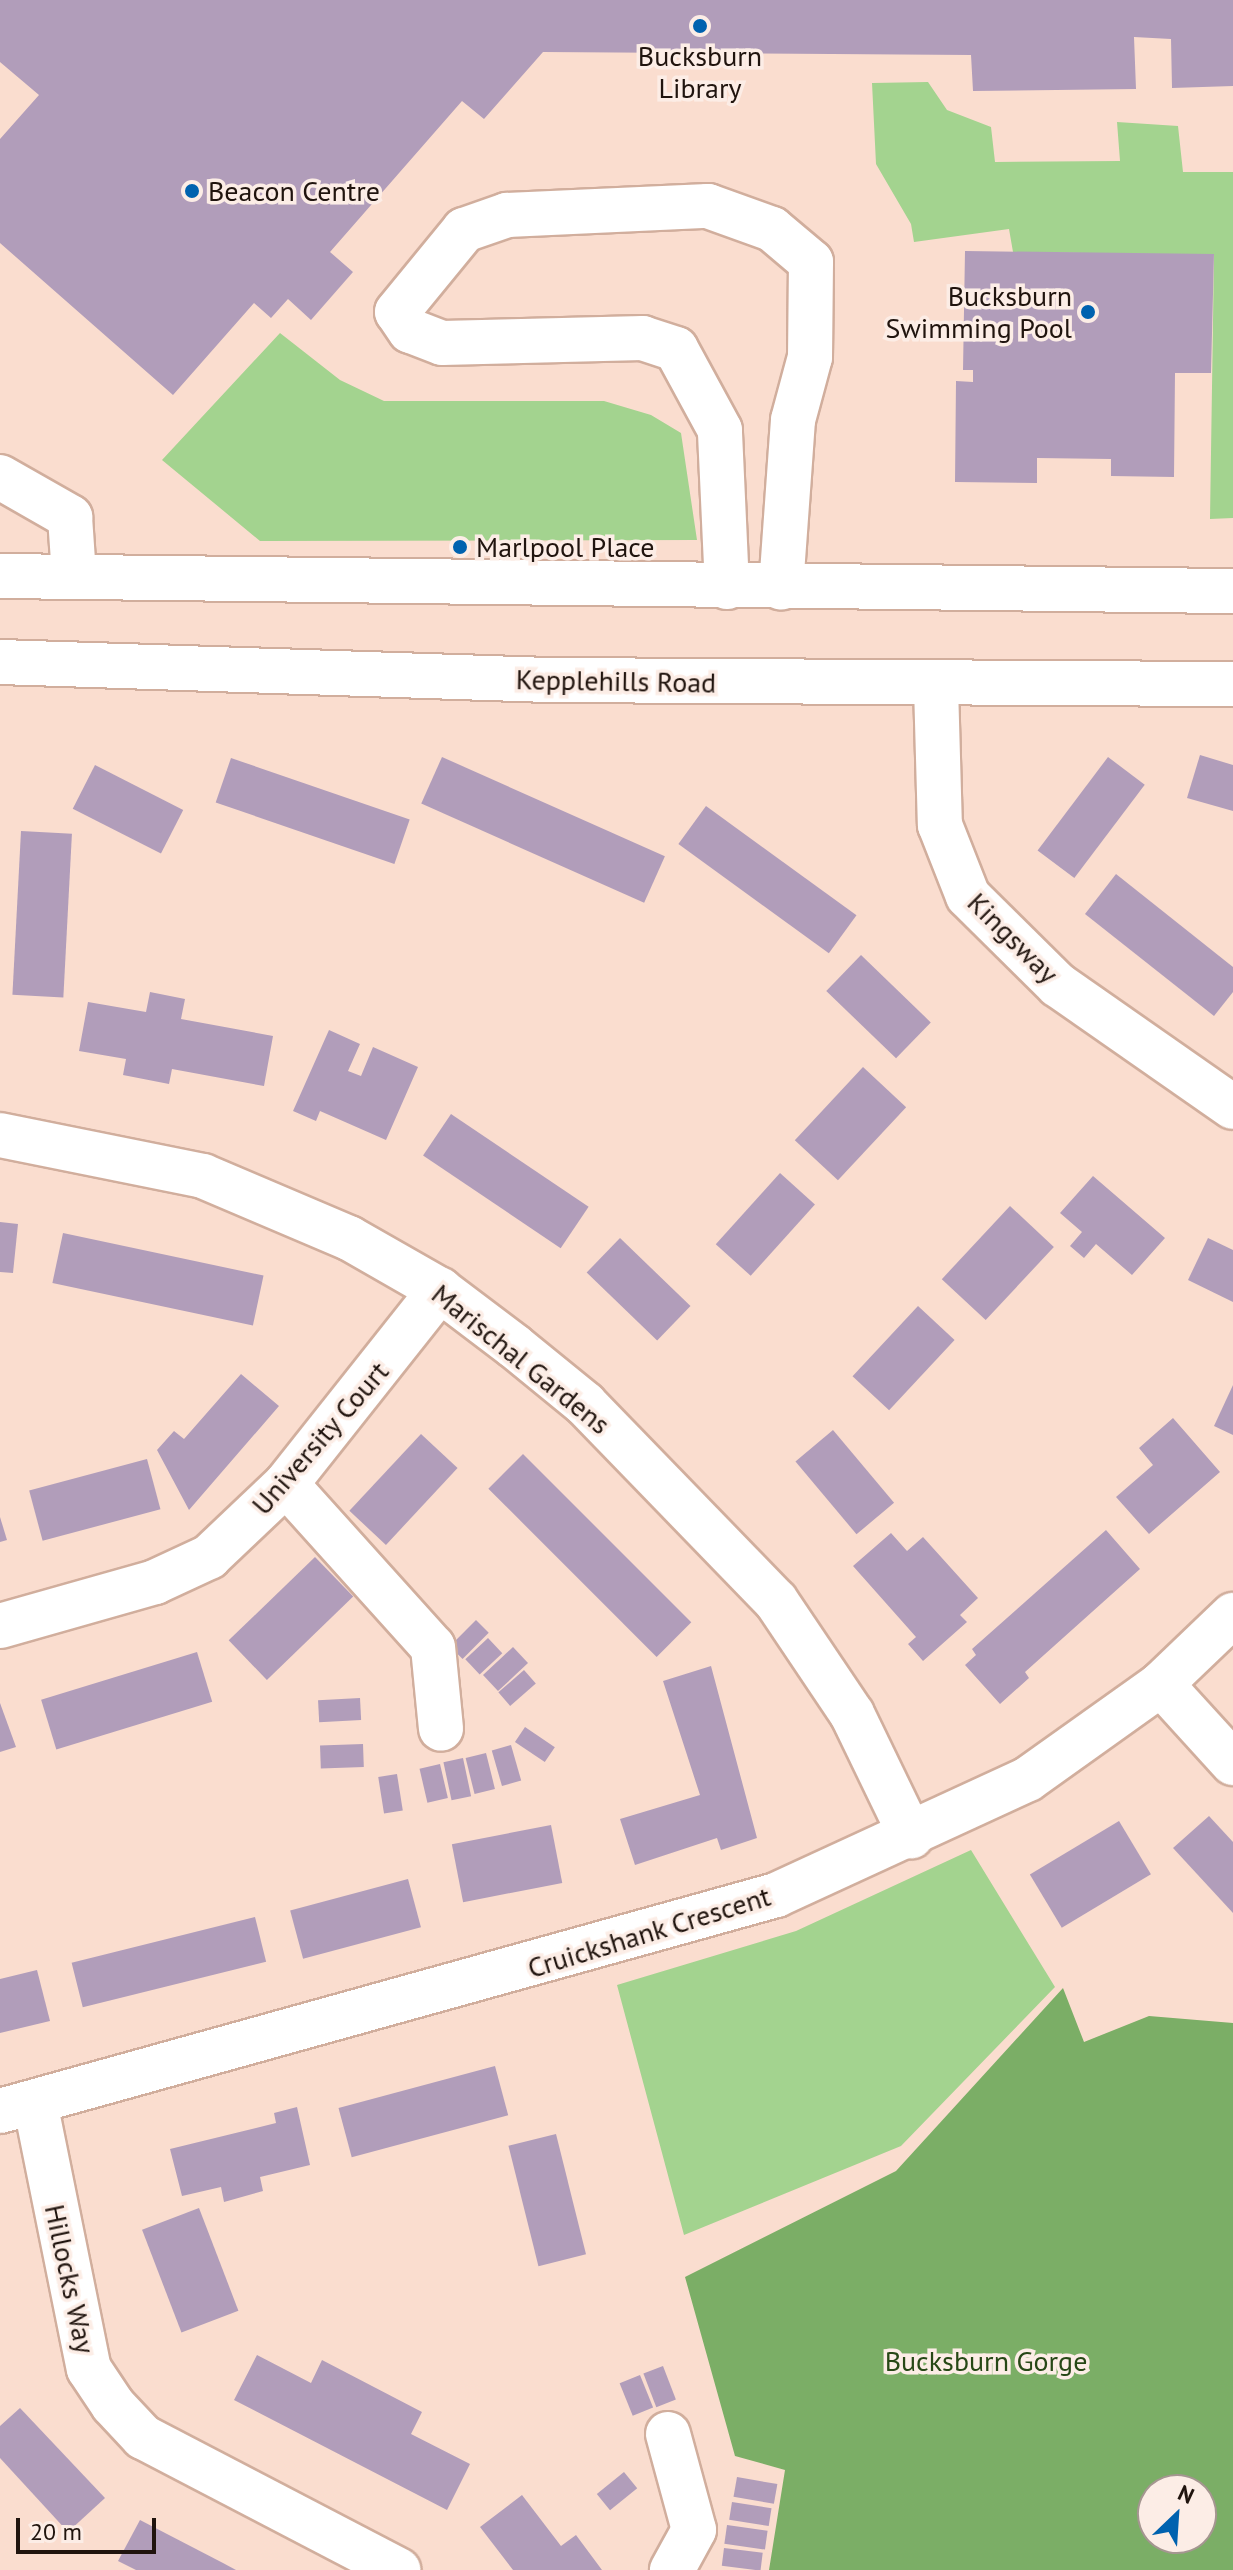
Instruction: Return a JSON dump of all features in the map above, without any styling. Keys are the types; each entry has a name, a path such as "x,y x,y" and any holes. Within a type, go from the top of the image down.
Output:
{"street":[{"path":"727,587 720,430 676,349 643,338 442,343 410,331 397,312 464,230 507,215 708,206 772,229 811,262 810,357 793,420 781,588"},
{"path":"0,477 70,517 74,575"},
{"path":"0,576 781,588 1233,591"},
{"name":"Kepplehills Road","path":"0,662 936,686 1233,684"},
{"name":"Kingsway","path":"936,686 940,825 968,896 1058,985 1233,1107"},
{"name":"Marischal Gardens","path":"0,1135 203,1176 349,1238 440,1290 585,1404 776,1601 852,1714 911,1836"},
{"name":"University Court","path":"0,1626 155,1582 209,1557 286,1484 440,1290"},
{"path":"286,1484 433,1647 441,1729"},
{"name":"Cruickshank Crescent","path":"18,2107 634,1940 776,1895 911,1836 1028,1779 1161,1684 1233,1615"},
{"path":"1161,1684 1233,1763"},
{"name":"Hillocks Way","path":"18,2107 89,2369 113,2405 143,2437 399,2570"},
{"path":"668,2434 694,2530 672,2570"}],"green space":[{"path":"928,82 947,110 991,127 995,162 1120,161 1117,122 1178,126 1183,172 1233,172 1233,518 1210,519 1214,255 1013,252 1009,229 914,242 911,224 876,164 872,83"},
{"path":"280,333 340,380 384,401 604,401 651,415 681,433 697,540 260,541 162,460"},
{"path":"971,1850 1055,1987 901,2146 684,2235 617,1985 796,1931"},
{"name":"Bucksburn Gorge","path":"1063,1988 1084,2042 1149,2016 1233,2023 1233,2570 769,2570 785,2470 735,2456 685,2277 896,2171"}],"building":[{"name":"Beacon Centre","path":"0,0 1233,0 1233,86 1172,88 1171,39 1134,37 1136,89 973,91 971,55 543,52 484,119 462,101 330,252 353,272 311,320 288,299 271,318 254,303 173,395 0,243 0,139 39,95 0,62"},
{"name":"Bucksburn Swimming Pool","path":"965,251 1214,254 1211,373 1175,373 1174,477 1111,476 1111,459 1037,458 1037,483 955,482 956,381 973,382 973,370 963,370"},
{"path":"1200,755 1233,765 1233,811 1187,798"},
{"path":"442,757 665,856 644,903 421,804"},
{"path":"1108,757 1145,785 1074,878 1038,850"},
{"path":"231,758 410,820 394,864 216,802"},
{"path":"95,765 183,810 161,854 73,809"},
{"path":"706,806 856,915 829,953 678,844"},
{"path":"21,831 72,834 63,997 12,995"},
{"path":"1116,874 1233,967 1233,992 1214,1016 1085,914"},
{"path":"861,955 931,1022 896,1058 826,991"},
{"path":"150,992 185,999 181,1019 273,1036 264,1086 172,1069 169,1084 123,1075 126,1059 79,1051 88,1002 146,1012"},
{"path":"329,1030 360,1044 348,1071 361,1076 373,1047 418,1067 386,1140 320,1111 316,1121 293,1111"},
{"path":"863,1067 906,1107 838,1180 795,1140"},
{"path":"451,1114 589,1207 561,1248 423,1155"},
{"path":"780,1173 815,1204 751,1276 716,1244"},
{"path":"1093,1176 1165,1238 1132,1275 1096,1244 1084,1258 1070,1246 1082,1232 1060,1213"},
{"path":"1010,1206 1054,1247 986,1320 942,1279"},
{"path":"0,1222 18,1224 13,1273 0,1272"},
{"path":"63,1233 264,1276 253,1326 52,1283"},
{"path":"620,1238 690,1306 657,1341 587,1273"},
{"path":"1208,1238 1233,1250 1233,1302 1188,1280"},
{"path":"918,1306 955,1340 889,1410 853,1376"},
{"path":"241,1374 279,1406 189,1510 157,1450 174,1431 184,1439"},
{"path":"1233,1385 1233,1435 1214,1426"},
{"path":"1173,1418 1220,1472 1149,1534 1116,1497 1153,1465 1139,1448"},
{"path":"833,1430 894,1503 857,1534 795,1461"},
{"path":"421,1434 458,1468 386,1545 349,1511"},
{"path":"523,1454 691,1622 657,1657 488,1489"},
{"path":"147,1459 160,1509 43,1541 29,1491"},
{"path":"0,1517 7,1540 0,1542"},
{"path":"1106,1530 1140,1569 1025,1672 1029,1678 1000,1704 965,1665 976,1655 972,1649"},
{"path":"891,1533 907,1551 923,1537 978,1598 960,1615 967,1622 923,1661 908,1644 916,1637 853,1566"},
{"path":"315,1557 353,1597 267,1680 229,1640"},
{"path":"476,1620 489,1633 463,1659 450,1646"},
{"path":"488,1638 502,1653 480,1675 465,1659"},
{"path":"513,1647 528,1663 498,1691 483,1675"},
{"path":"197,1652 212,1702 56,1749 41,1700"},
{"path":"711,1666 757,1838 721,1850 717,1838 635,1865 620,1819 700,1795 663,1681"},
{"path":"524,1670 536,1684 510,1706 498,1692"},
{"path":"360,1698 361,1720 319,1722 318,1700"},
{"path":"0,1703 16,1747 0,1752"},
{"path":"525,1727 555,1747 545,1762 515,1742"},
{"path":"363,1744 364,1767 321,1768 320,1746"},
{"path":"511,1745 521,1781 502,1786 492,1751"},
{"path":"486,1753 495,1789 475,1794 466,1758"},
{"path":"463,1758 471,1796 452,1800 443,1762"},
{"path":"440,1764 448,1798 427,1803 420,1769"},
{"path":"397,1774 403,1811 384,1814 378,1777"},
{"path":"1209,1816 1233,1842 1233,1913 1173,1848"},
{"path":"1119,1821 1151,1874 1062,1928 1030,1875"},
{"path":"551,1825 562,1883 463,1902 452,1844"},
{"path":"408,1879 421,1927 303,1959 290,1911"},
{"path":"255,1917 266,1962 83,2007 72,1963"},
{"path":"37,1970 50,2021 0,2033 0,1979"},
{"path":"495,2066 508,2115 352,2157 339,2108"},
{"path":"297,2107 310,2165 260,2177 263,2191 224,2202 221,2187 182,2196 170,2149 276,2123 274,2113"},
{"path":"556,2134 586,2254 538,2266 508,2146"},
{"path":"199,2208 238,2311 181,2333 142,2230"},
{"path":"257,2355 311,2383 322,2360 422,2412 411,2434 470,2464 447,2510 234,2400"},
{"path":"663,2366 676,2400 656,2407 643,2374"},
{"path":"640,2375 653,2407 633,2416 620,2383"},
{"path":"20,2408 105,2498 68,2532 0,2458 0,2426"},
{"path":"624,2472 637,2488 610,2510 597,2494"},
{"path":"737,2477 777,2484 774,2504 734,2497"},
{"path":"522,2495 561,2546 576,2535 602,2570 513,2570 480,2527"},
{"path":"732,2502 772,2508 769,2526 729,2520"},
{"path":"140,2520 236,2570 136,2570 118,2561"},
{"path":"727,2525 768,2531 765,2550 724,2544"},
{"path":"724,2548 763,2553 761,2570 722,2566"}],"place":[{"name":"Bucksburn Library","path":"700,26"},
{"name":"Beacon Centre","path":"192,191"},
{"name":"Bucksburn Swimming Pool","path":"1088,312"},
{"name":"Marlpool Place","path":"460,547"}]}
